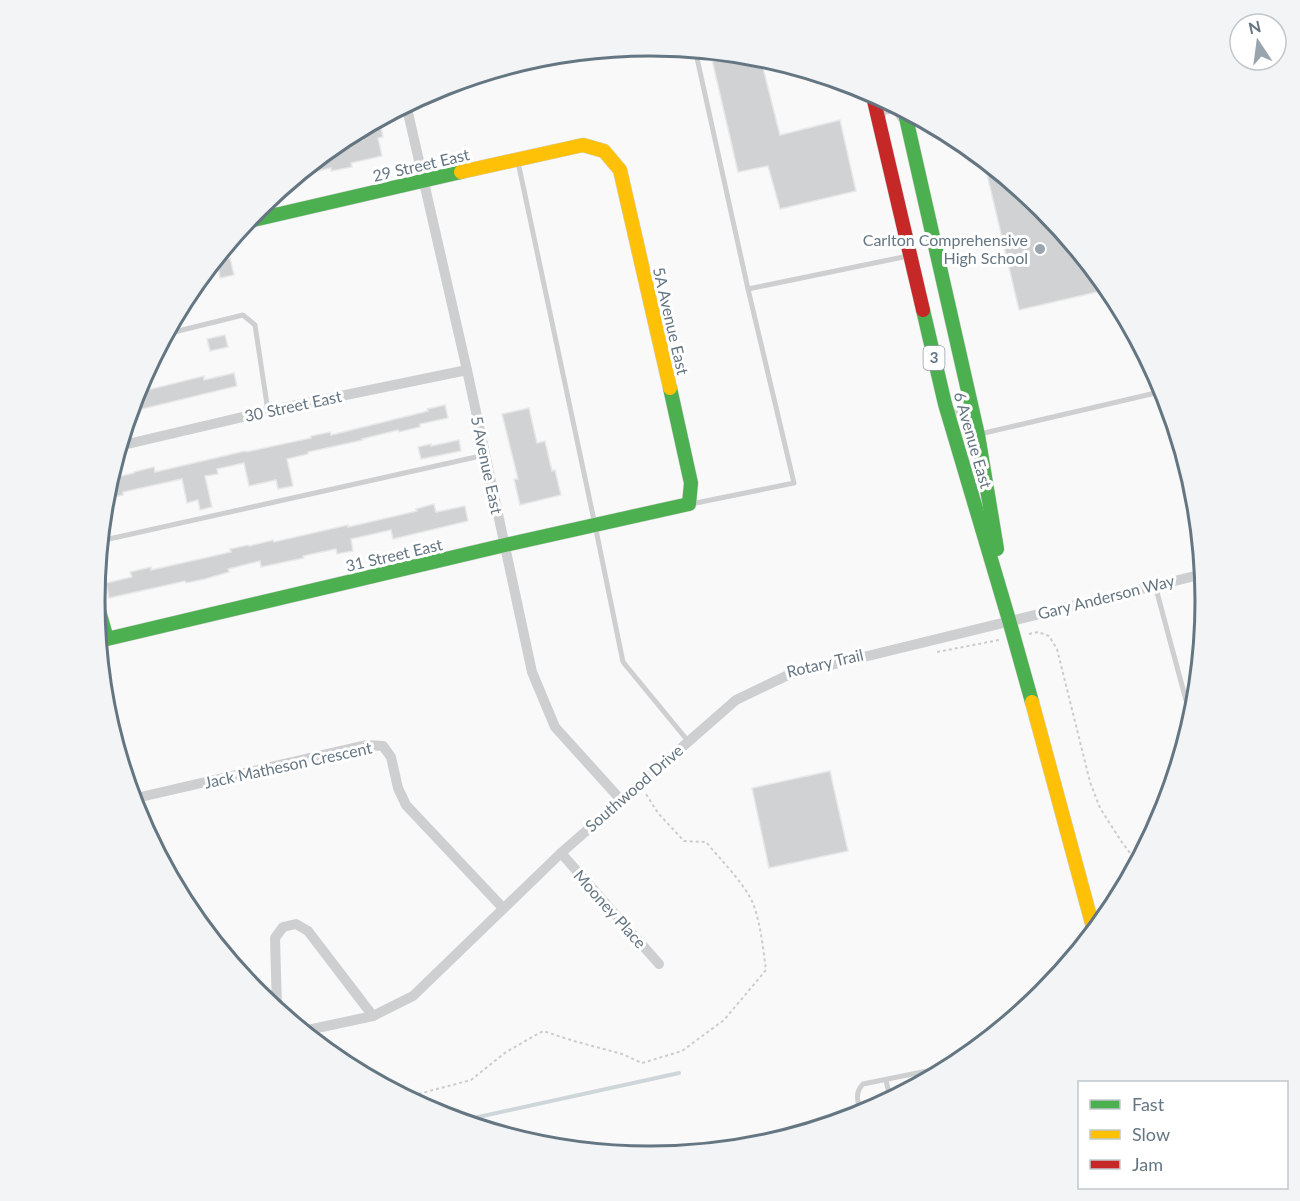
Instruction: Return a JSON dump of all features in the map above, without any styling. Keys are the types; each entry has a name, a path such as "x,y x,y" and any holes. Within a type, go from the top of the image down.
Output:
{"main road":[{"name":"6 Avenue East","path":"875,104 945,404 1009,620 1091,920"},
{"name":"6 Avenue East","path":"906,120 978,435 1009,620"},
{"name":"29 Street East","path":"262,218 583,145 604,151"},
{"name":"5A Avenue East","path":"604,151 620,170 691,483 689,504"},
{"name":"31 Street East","path":"106,635 107,639 689,504"}],"street":[{"name":"5 Avenue East","path":"408,113 467,370 532,672 555,726 621,800"},
{"name":"30 Street East","path":"128,444 268,411 467,370"},
{"name":"Gary Anderson Way","path":"1009,620 1194,575"},
{"name":"Southwood Drive","path":"313,1029 374,1016 413,996 561,853 736,699 786,676 1009,620"},
{"name":"Jack Matheson Crescent","path":"142,797 366,745 383,746 391,757 398,788 406,805 503,909"},
{"name":"Mooney Place","path":"561,853 659,964"},
{"path":"276,996 275,938 283,927 296,924 308,932 374,1016"}],"lane":[{"path":"689,504 794,483 697,58"},
{"path":"881,133 884,112 890,111"},
{"path":"898,116 909,133"},
{"path":"518,160 622,662 688,741"},
{"path":"748,289 909,256"},
{"path":"176,332 243,315 255,325 268,411"},
{"path":"978,435 1154,393"},
{"path":"945,404 959,415 972,406"},
{"path":"109,539 485,455"},
{"path":"1155,585 1186,700"},
{"path":"859,1104 857,1095 863,1084 921,1072"},
{"path":"886,1080 888,1090"}],"path":[{"path":"1027,634 1038,632 1049,636 1057,649 1093,791 1100,808 1132,855"},
{"path":"937,652 1004,639"},
{"path":"419,1094 471,1080 506,1052 543,1031 642,1062 682,1051 724,1020 766,970 753,904 737,879 706,842 684,841 658,813 645,793"}],"building":[{"path":"712,59 763,68 780,135 840,120 856,191 780,209 768,166 738,172"},
{"path":"381,127 383,137 378,138 382,156 351,163 352,167 313,172 347,147 363,140 362,138"},
{"name":"Carlton Comprehensive High School","path":"986,172 1035,215 1060,241 1098,292 1019,310"},
{"path":"230,258 234,275 220,278 219,271 216,272 226,259"},
{"path":"225,335 228,347 210,351 207,339"},
{"path":"234,373 237,386 140,410 147,390 204,376 204,380"},
{"path":"445,405 448,418 420,424 420,427 399,432 398,430 287,459 293,486 278,489 276,480 249,486 244,463 217,469 218,474 205,476 212,507 200,510 198,500 187,503 182,479 123,492 123,495 115,497 120,476 134,472 154,467 155,472 330,432 331,435 428,411 427,409"},
{"path":"529,408 537,443 545,441 552,471 555,470 561,495 520,505 514,479 518,479 502,414"},
{"path":"459,440 461,451 421,459 418,447"},
{"path":"434,504 436,512 465,506 468,521 393,539 391,530 351,539 353,551 337,554 336,549 261,567 260,561 228,569 229,572 205,579 186,583 185,581 109,598 106,583 132,577 130,572 151,567 151,570 231,552 230,549 248,545 273,540 274,542 348,525 348,527 417,511 416,509"},
{"path":"830,771 848,851 769,868 752,788"}],"waterway":[{"path":"476,1117 679,1073"}],"traffic: fast":[{"path":"907,121 978,435 997,549"},
{"path":"262,218 461,172"},
{"path":"923,310 945,404 1032,702"},
{"path":"106,635 107,639 689,504 691,483 670,388"}],"traffic: slow":[{"path":"461,172 583,145 604,151 620,170 670,388"},
{"path":"1032,702 1091,920"}],"traffic: jam":[{"path":"875,104 923,310"}],"place":[{"name":"Carlton Comprehensive High School","path":"1040,249"}]}
